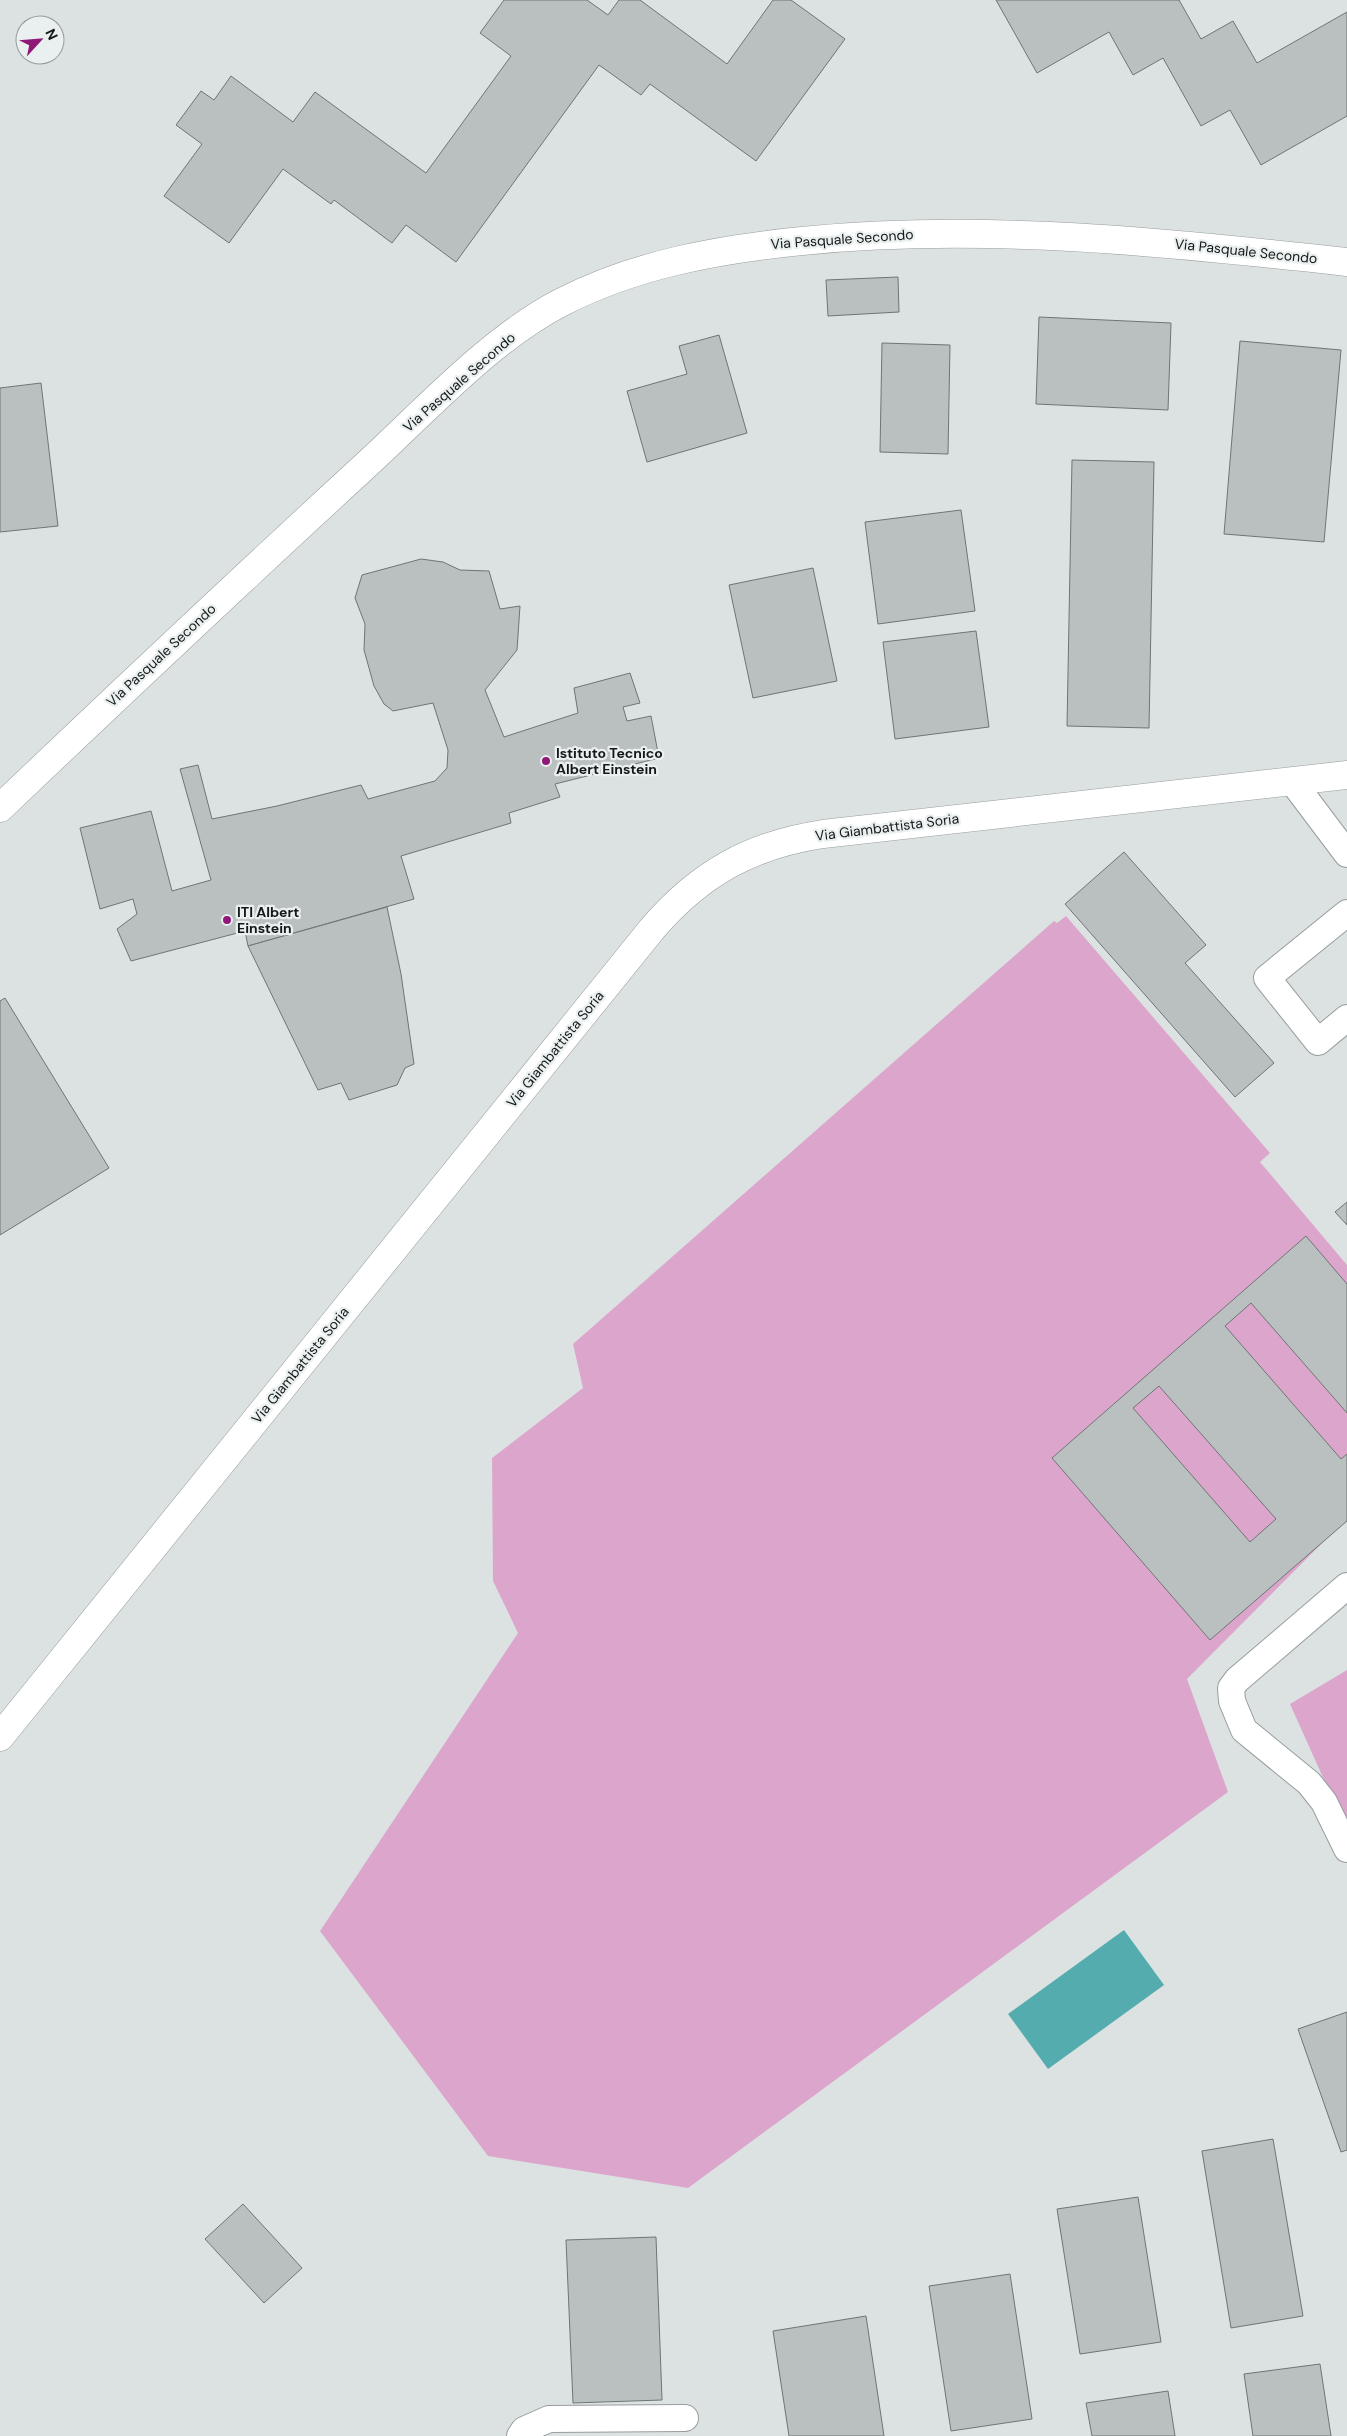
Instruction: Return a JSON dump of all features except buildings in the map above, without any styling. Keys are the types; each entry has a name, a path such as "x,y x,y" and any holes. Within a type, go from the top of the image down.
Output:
{"street":[{"name":"Via Pasquale Secondo","path":"0,808 185,632 486,355 545,312 593,287 666,264 746,248 820,239 904,234 985,233 1061,236 1194,245 1347,262"},
{"name":"Via Giambattista Soria","path":"0,1737 652,928 673,905 702,880 721,867 740,858 800,837 1347,775"}],"lane":[{"path":"1292,781 1347,854"},
{"path":"1347,913 1267,978 1318,1042 1347,1018"},
{"path":"1347,1586 1237,1680 1231,1688 1232,1701 1244,1730 1309,1783 1324,1802 1347,1850"},
{"path":"520,2436 524,2430 549,2419 685,2418"}],"shaded area":[{"path":"1066,916 1270,1153 1260,1162 1347,1265 1347,1518 1187,1679 1228,1792 688,2188 488,2156 320,1931 518,1633 493,1581 492,1458 583,1388 573,1344 1054,921 1057,923"},
{"path":"1347,1670 1347,1831 1290,1704"}],"water":[{"path":"1124,1930 1164,1985 1048,2069 1008,2014"}],"place":[{"name":"Istituto Tecnico Albert Einstein","path":"546,761"},
{"name":"ITI Albert Einstein","path":"227,920"}]}
